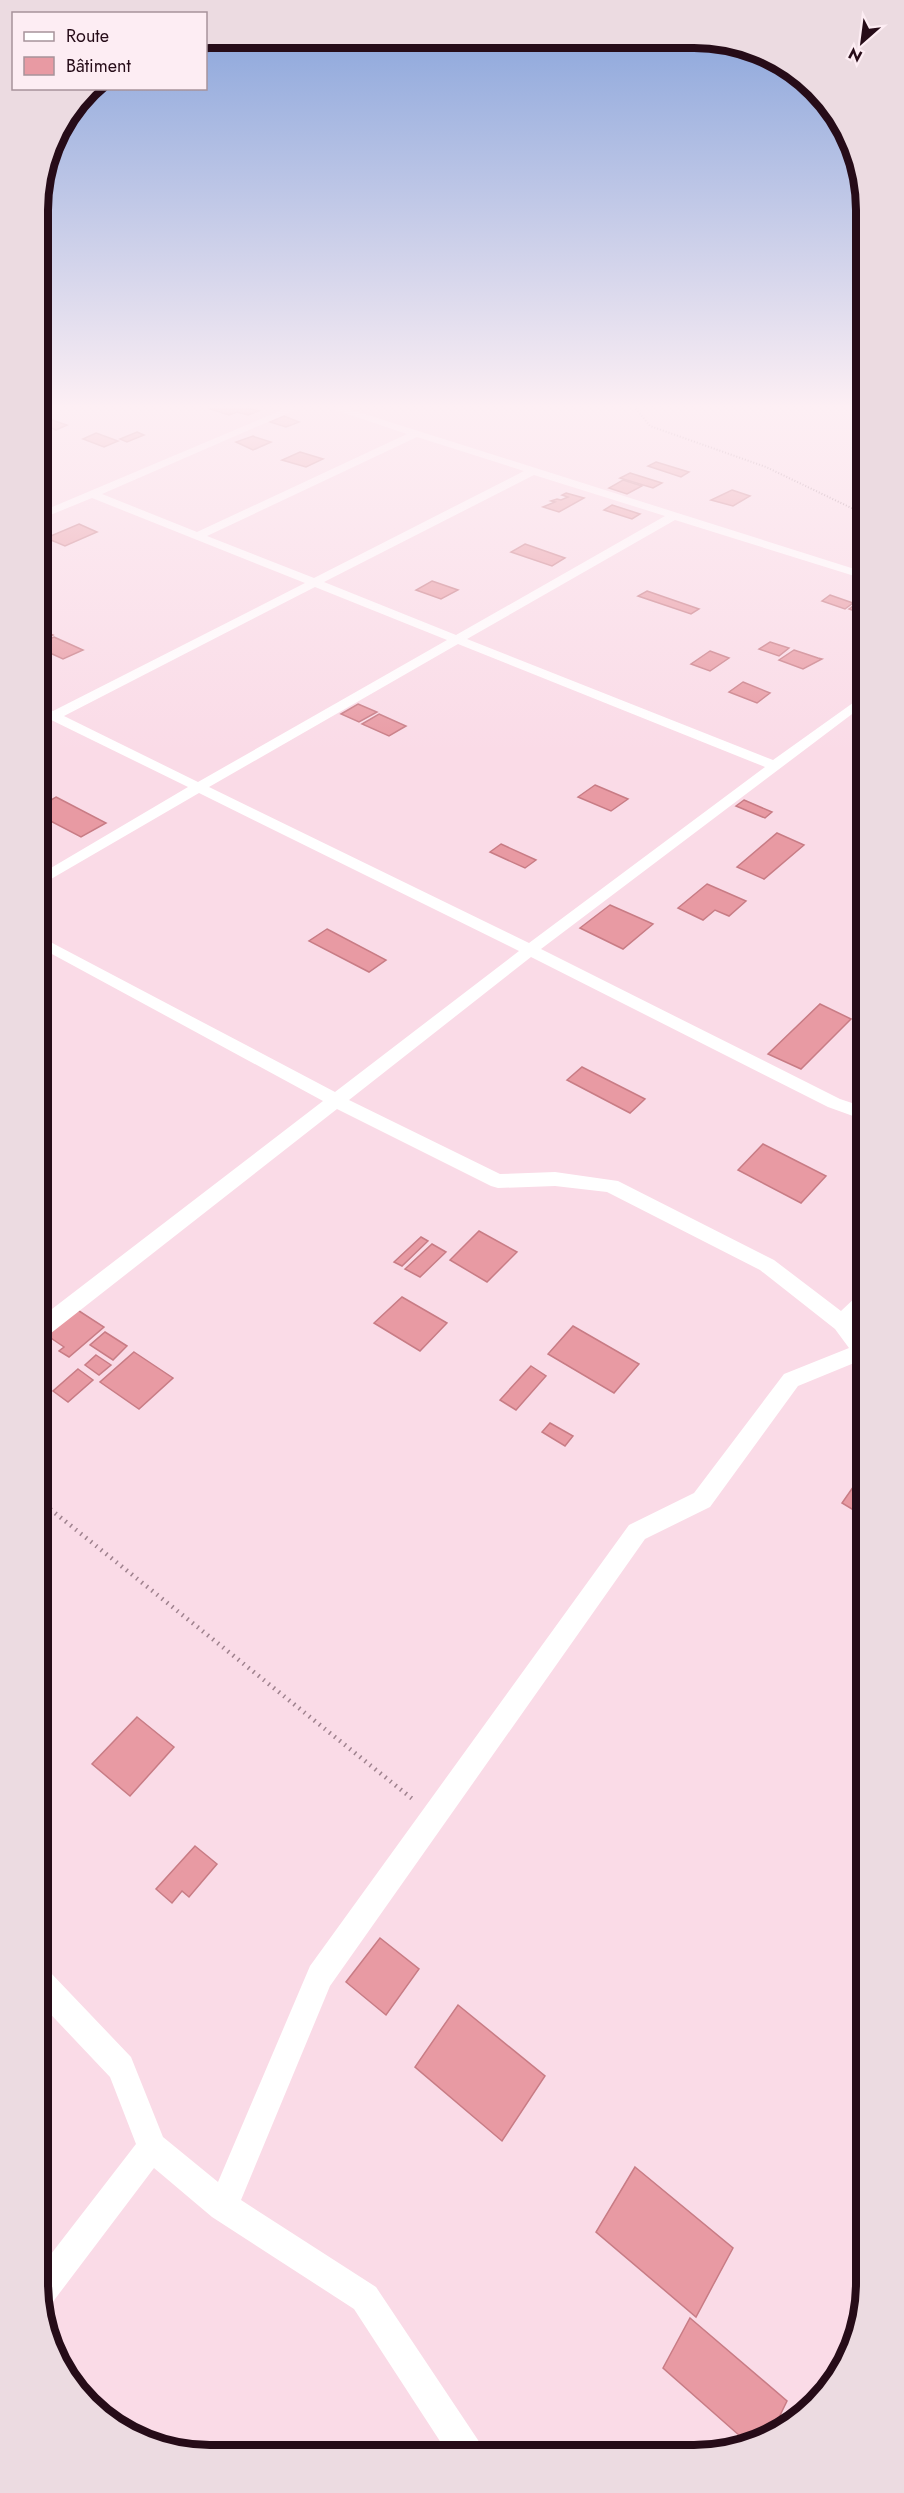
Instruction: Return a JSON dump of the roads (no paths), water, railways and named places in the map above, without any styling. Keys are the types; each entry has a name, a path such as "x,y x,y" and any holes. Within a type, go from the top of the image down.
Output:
{"street":[{"path":"158,520 775,766"},
{"path":"198,536 231,520"},
{"path":"48,712 315,584 438,520"},
{"path":"48,876 196,788 665,520"},
{"path":"687,520 856,573"},
{"path":"48,1324 530,950 856,705"},
{"path":"48,714 530,950 834,1103 856,1111"},
{"path":"48,946 337,1101 498,1181 555,1179 611,1186 767,1265 842,1323 856,1344"},
{"path":"842,1323 856,1309"},
{"path":"223,2206 320,1976 638,1532 702,1500 792,1380 856,1357"},
{"path":"48,1990 121,2067 152,2147 223,2206 365,2298 461,2445"},
{"path":"48,2283 152,2147"}]}
